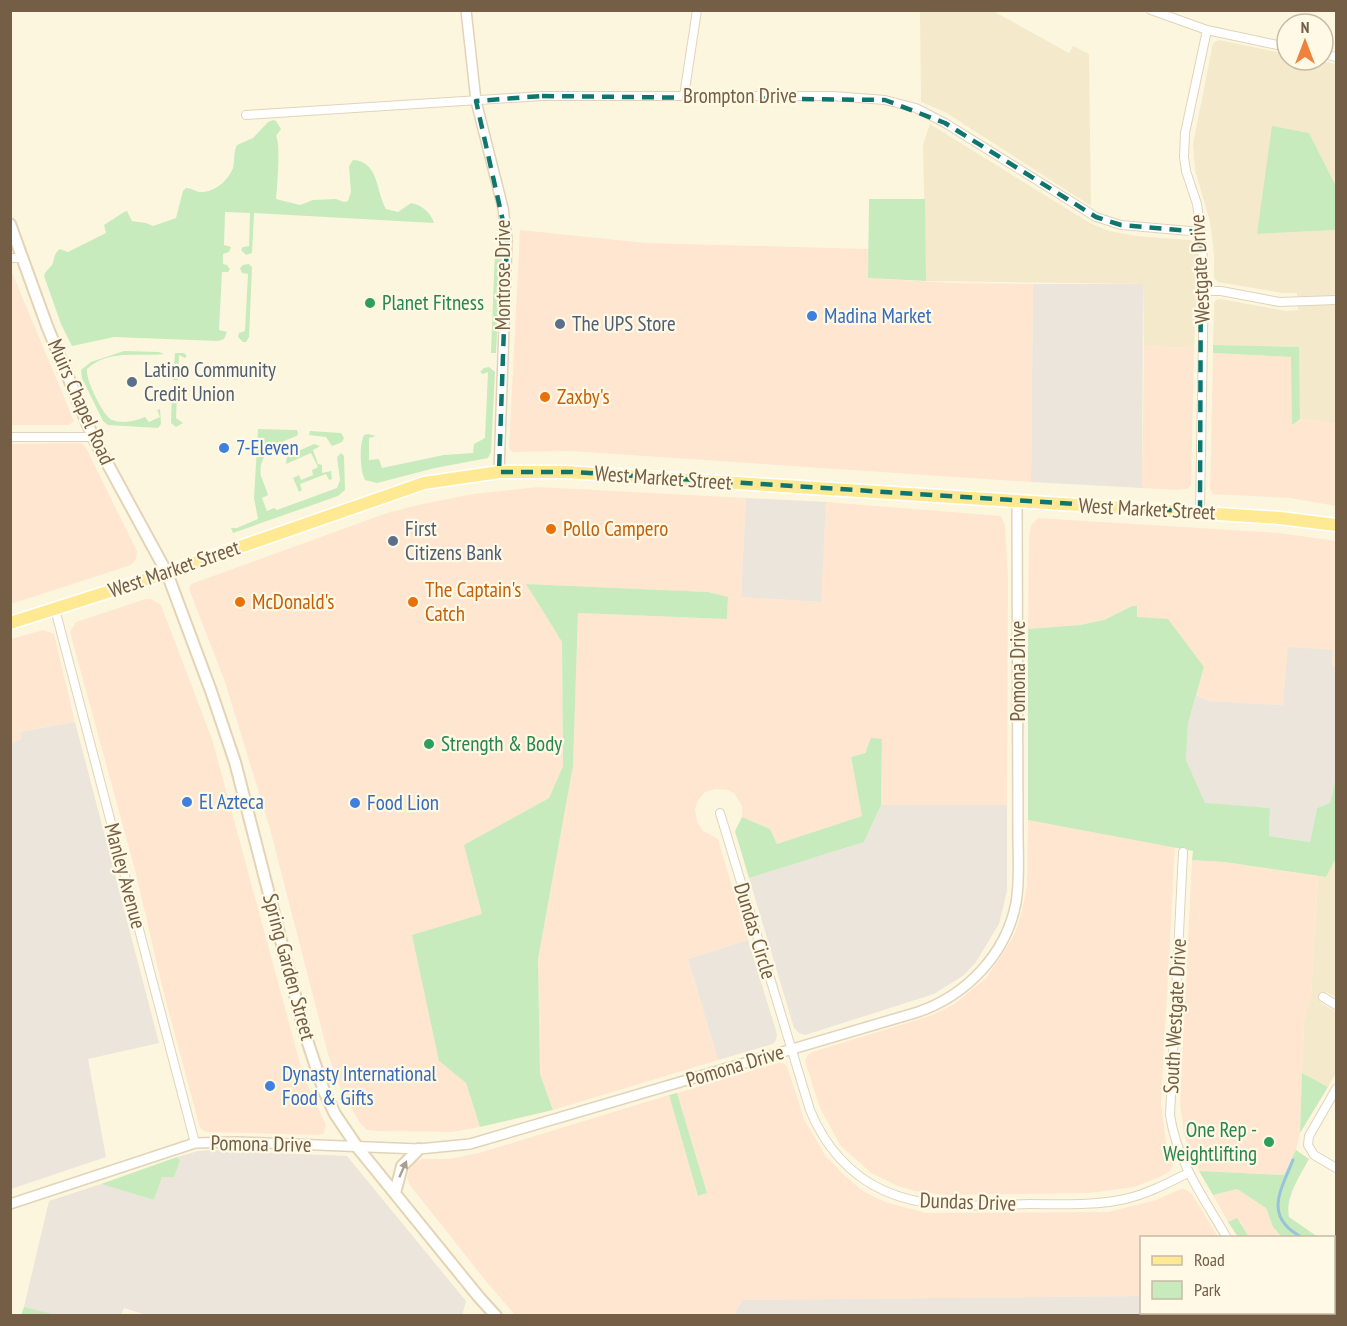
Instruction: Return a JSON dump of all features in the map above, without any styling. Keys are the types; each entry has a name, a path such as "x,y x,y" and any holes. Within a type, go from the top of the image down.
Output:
{"main road":[{"name":"Muirs Chapel Road","path":"10,224 16,258 93,437 167,573"},
{"name":"West Market Street","path":"10,622 167,573 424,483 499,472 566,472 1200,512 1300,519 1336,525"},
{"name":"Spring Garden Street","path":"167,573 235,762 305,1034 324,1091 335,1114 358,1148 496,1316"},
{"path":"395,1193 402,1166 419,1149"}],"street":[{"name":"Montrose Drive","path":"466,10 476,101 503,208 507,239 499,472"},
{"path":"684,96 697,10"},
{"path":"1151,10 1207,30 1275,44"},
{"name":"Westgate Drive","path":"1200,512 1204,291 1197,204 1186,171 1184,157 1185,133 1207,30"},
{"name":"Brompton Drive","path":"246,115 542,96 833,96 885,100 915,108 945,123 1096,217 1121,225 1201,232"},
{"path":"1204,291 1221,291 1279,302 1336,300"},
{"path":"10,437 93,437"},
{"name":"Pomona Drive","path":"10,1204 195,1143 238,1142 419,1149 453,1147 485,1140 918,1012 947,1000 979,974 996,952 1016,903 1018,879 1017,501"},
{"name":"Manley Avenue","path":"56,609 195,1143"},
{"name":"Dundas Circle","path":"720,813 792,1049"},
{"name":"South Westgate Drive","path":"1183,852 1170,1102 1175,1140 1188,1173 1226,1236"},
{"path":"1323,997 1336,1005"},
{"name":"Dundas Drive","path":"792,1049 814,1120 833,1151 853,1171 871,1184 909,1200 944,1204 1107,1202 1140,1195 1188,1173"},
{"path":"1336,1089 1309,1136 1308,1145 1314,1155 1336,1168"}],"highlighted area":[{"path":"542,96 885,100 945,123 1096,217 1121,225 1201,232 1200,512 572,472 499,472 507,239 476,101"}],"shaded area":[{"path":"920,11 993,11 1069,53 1073,46 1089,54 1091,206 945,112 921,102"},
{"path":"1219,40 1275,52 1275,72 1335,72 1336,64 1336,186 1309,133 1257,234 1336,230 1336,424 1300,419 1298,347 1213,345 1216,300 1286,311 1298,310 1297,293 1282,293 1218,282 1214,278 1210,222 1195,170 1193,144 1213,43"},
{"path":"930,124 1090,223 1109,231 1137,236 1190,240 1196,243 1198,264 1194,348 1144,346 1143,284 926,281 923,144"},
{"path":"520,230 646,243 869,249 868,278 951,283 1033,284 1031,482 570,451 513,452 509,448"},
{"path":"11,270 74,421 69,425 11,425"},
{"path":"1033,284 1143,284 1142,488 1031,482"},
{"path":"1144,346 1194,348 1191,485 1187,489 1142,488"},
{"path":"1213,353 1292,357 1292,424 1300,419 1336,424 1336,506 1290,498 1213,494 1210,489"},
{"path":"81,443 85,446 137,551 136,559 131,565 11,604 11,444"},
{"path":"538,487 746,498 741,597 820,602 826,502 1001,516 1005,525 1008,578 1007,805 881,805 882,739 869,745 864,753 851,757 862,816 777,844 770,829 742,817 742,806 734,793 716,789 705,792 698,800 695,809 697,822 702,830 718,839 748,940 688,959 718,1060 553,1110 540,1074 538,959 573,766 578,613 727,619 728,597 708,592 526,584 562,642 563,766 549,798 465,845 483,914 439,1061 466,1083 480,1127 452,1132 367,1130 359,1122 340,1087 328,1054 270,829 225,682 189,589 191,584 387,513 473,494"},
{"path":"746,498 826,502 821,602 741,597"},
{"path":"1038,518 1279,533 1336,541 1336,667 1332,667 1333,651 1283,705 1208,701 1196,695 1204,667 1137,617 1137,607 1132,606 1104,620 1080,625 1028,629 1029,538 1031,525"},
{"path":"151,599 161,605 212,739 305,1080 326,1125 324,1133 319,1135 206,1132 200,1128 163,990 135,870 70,632 76,622"},
{"path":"43,630 54,634 75,722 20,732 21,739 11,743 11,639"},
{"path":"1288,647 1333,650 1332,666 1336,667 1336,778 1330,803 1317,808 1310,842 1269,836 1270,808 1205,804 1186,760 1188,723 1196,695 1208,701 1283,705"},
{"path":"75,722 159,1043 88,1059 106,1157 11,1189 11,743 21,739 20,732"},
{"path":"881,805 1007,805 1007,891 999,924 976,962 964,975 934,994 805,1035 799,1033 794,1028 749,878 864,842"},
{"path":"1028,820 1175,847 1161,1104 1166,1142 1173,1166 1170,1171 1160,1177 1134,1187 1090,1193 945,1195 898,1186 871,1173 840,1145 820,1108 805,1061 812,1052 933,1015 954,1004 986,978 1015,933 1022,911 1027,885"},
{"path":"1336,858 1336,997 1326,992 1320,1002 1336,1012 1336,1073 1328,1087 1302,1073 1304,1021 1311,996 1318,876 1326,877"},
{"path":"1192,860 1223,862 1318,876 1311,996 1304,1021 1300,1133 1296,1150 1285,1175 1199,1171 1184,1135 1180,1103"},
{"path":"748,940 777,1034 776,1040 773,1044 718,1060 688,959"},
{"path":"783,1063 787,1066 804,1119 825,1155 863,1191 885,1202 926,1213 1108,1212 1156,1200 1183,1188 1192,1194 1217,1236 1140,1236 1140,1296 744,1300 733,1315 515,1315 409,1184 407,1177 409,1169 415,1162 422,1159 448,1159 479,1153 669,1095 698,1196 707,1193 677,1093"},
{"path":"211,1150 347,1156 466,1301 462,1316 150,1316 124,1308 121,1315 56,1316 24,1307 49,1201 101,1184 154,1200 162,1176 180,1160 177,1157"},
{"path":"1237,1189 1266,1208 1273,1227 1281,1236 1248,1236 1237,1219 1228,1222 1213,1195"},
{"path":"1336,1283 1336,1315 1294,1315 1335,1314"},
{"path":"1140,1296 1140,1314 1203,1314 1200,1316 733,1316 743,1300"}],"green space":[{"path":"273,120 281,129 276,136 278,156 276,199 300,205 313,200 348,201 351,192 349,166 353,160 368,166 372,171 386,209 398,212 411,203 415,204 426,210 434,223 254,213 252,253 246,255 241,250 249,246 250,213 225,212 224,245 231,247 229,252 223,254 223,264 230,269 228,272 222,272 219,330 227,332 224,339 218,341 114,337 72,346 61,324 44,276 58,251 60,249 68,252 106,233 104,225 127,211 132,221 153,226 176,218 183,191 190,188 205,192 220,185 233,168 237,145 253,138 268,122"},
{"path":"1272,126 1309,133 1336,186 1336,230 1257,234"},
{"path":"869,199 925,199 926,281 868,278"},
{"path":"495,249 501,249 501,253 496,353 491,353"},
{"path":"249,264 252,267 249,337 246,342 243,342 238,337 239,333 245,331 248,274 242,273 240,268"},
{"path":"1213,345 1299,347 1300,419 1292,425 1291,357 1213,353"},
{"path":"124,351 164,354 114,356 96,363 87,369 92,388 104,412 112,420 129,422 145,417 149,422 160,417 157,410 160,409 161,424 158,428 108,425 103,421 82,378 81,370 91,362"},
{"path":"175,353 184,353 187,356 185,358 179,355 178,380 173,380"},
{"path":"489,367 495,372 491,452 488,458 435,468 377,483 365,480 361,451 362,439 368,434 376,436 369,438 369,460 379,459 382,468 444,455 473,453 474,444 485,438 488,372 483,374 480,372"},
{"path":"172,395 177,395 176,418 183,423 176,427 171,423"},
{"path":"258,429 297,430 298,433 297,436 277,445 262,461 261,476 268,495 262,498 267,511 274,508 277,510 337,488 340,480 337,457 341,453 344,456 345,490 338,496 233,533 231,528 237,528 258,519 254,498"},
{"path":"310,431 341,433 344,438 342,442 332,446 326,437 309,435"},
{"path":"314,444 320,446 313,450 318,464 322,465 322,473 331,471 332,479 329,480 326,474 300,484 302,490 299,492 293,478 299,475 301,480 313,475 312,470 318,467 311,453 286,464 287,456"},
{"path":"526,584 708,592 728,597 727,619 578,613 573,766 538,959 540,1074 553,1110 480,1127 466,1083 439,1061 412,935 482,914 464,845 549,798 563,766 562,642"},
{"path":"1132,606 1137,606 1137,617 1168,619 1204,667 1188,723 1186,760 1205,803 1270,808 1269,836 1310,842 1317,808 1330,803 1336,778 1336,858 1326,877 1224,862 1192,860 1193,851 1028,820 1028,629 1080,625 1104,620"},
{"path":"871,738 882,739 881,805 864,842 749,878 735,831 742,817 770,829 777,844 862,816 851,757 865,753"},
{"path":"1302,1073 1328,1087 1300,1133"},
{"path":"677,1093 707,1193 698,1196 669,1095"},
{"path":"1296,1150 1309,1159 1291,1194 1288,1209 1289,1217 1317,1236 1281,1236 1273,1227 1266,1208 1237,1189 1213,1195 1199,1171 1284,1175"},
{"path":"177,1157 180,1160 174,1177 162,1177 154,1200 101,1184"},
{"path":"1237,1218 1248,1236 1237,1236 1228,1222"},
{"path":"24,1307 56,1315 21,1315"},
{"path":"1259,1314 1259,1316 1200,1315"}],"waterway":[{"path":"1293,1160 1283,1183 1278,1203 1283,1221 1300,1236"}],"place":[{"name":"Planet Fitness","path":"370,303"},
{"name":"Madina Market","path":"812,316"},
{"name":"The UPS Store","path":"560,324"},
{"name":"Latino Community Credit Union","path":"132,382"},
{"name":"Zaxby's","path":"545,397"},
{"name":"7-Eleven","path":"224,448"},
{"name":"Pollo Campero","path":"551,529"},
{"name":"First Citizens Bank","path":"393,541"},
{"name":"McDonald's","path":"240,602"},
{"name":"The Captain's Catch","path":"413,602"},
{"name":"Strength & Body","path":"429,744"},
{"name":"El Azteca","path":"187,802"},
{"name":"Food Lion","path":"355,803"},
{"name":"Dynasty International Food & Gifts","path":"270,1086"},
{"name":"One Rep - Weightlifting","path":"1269,1142"}]}
